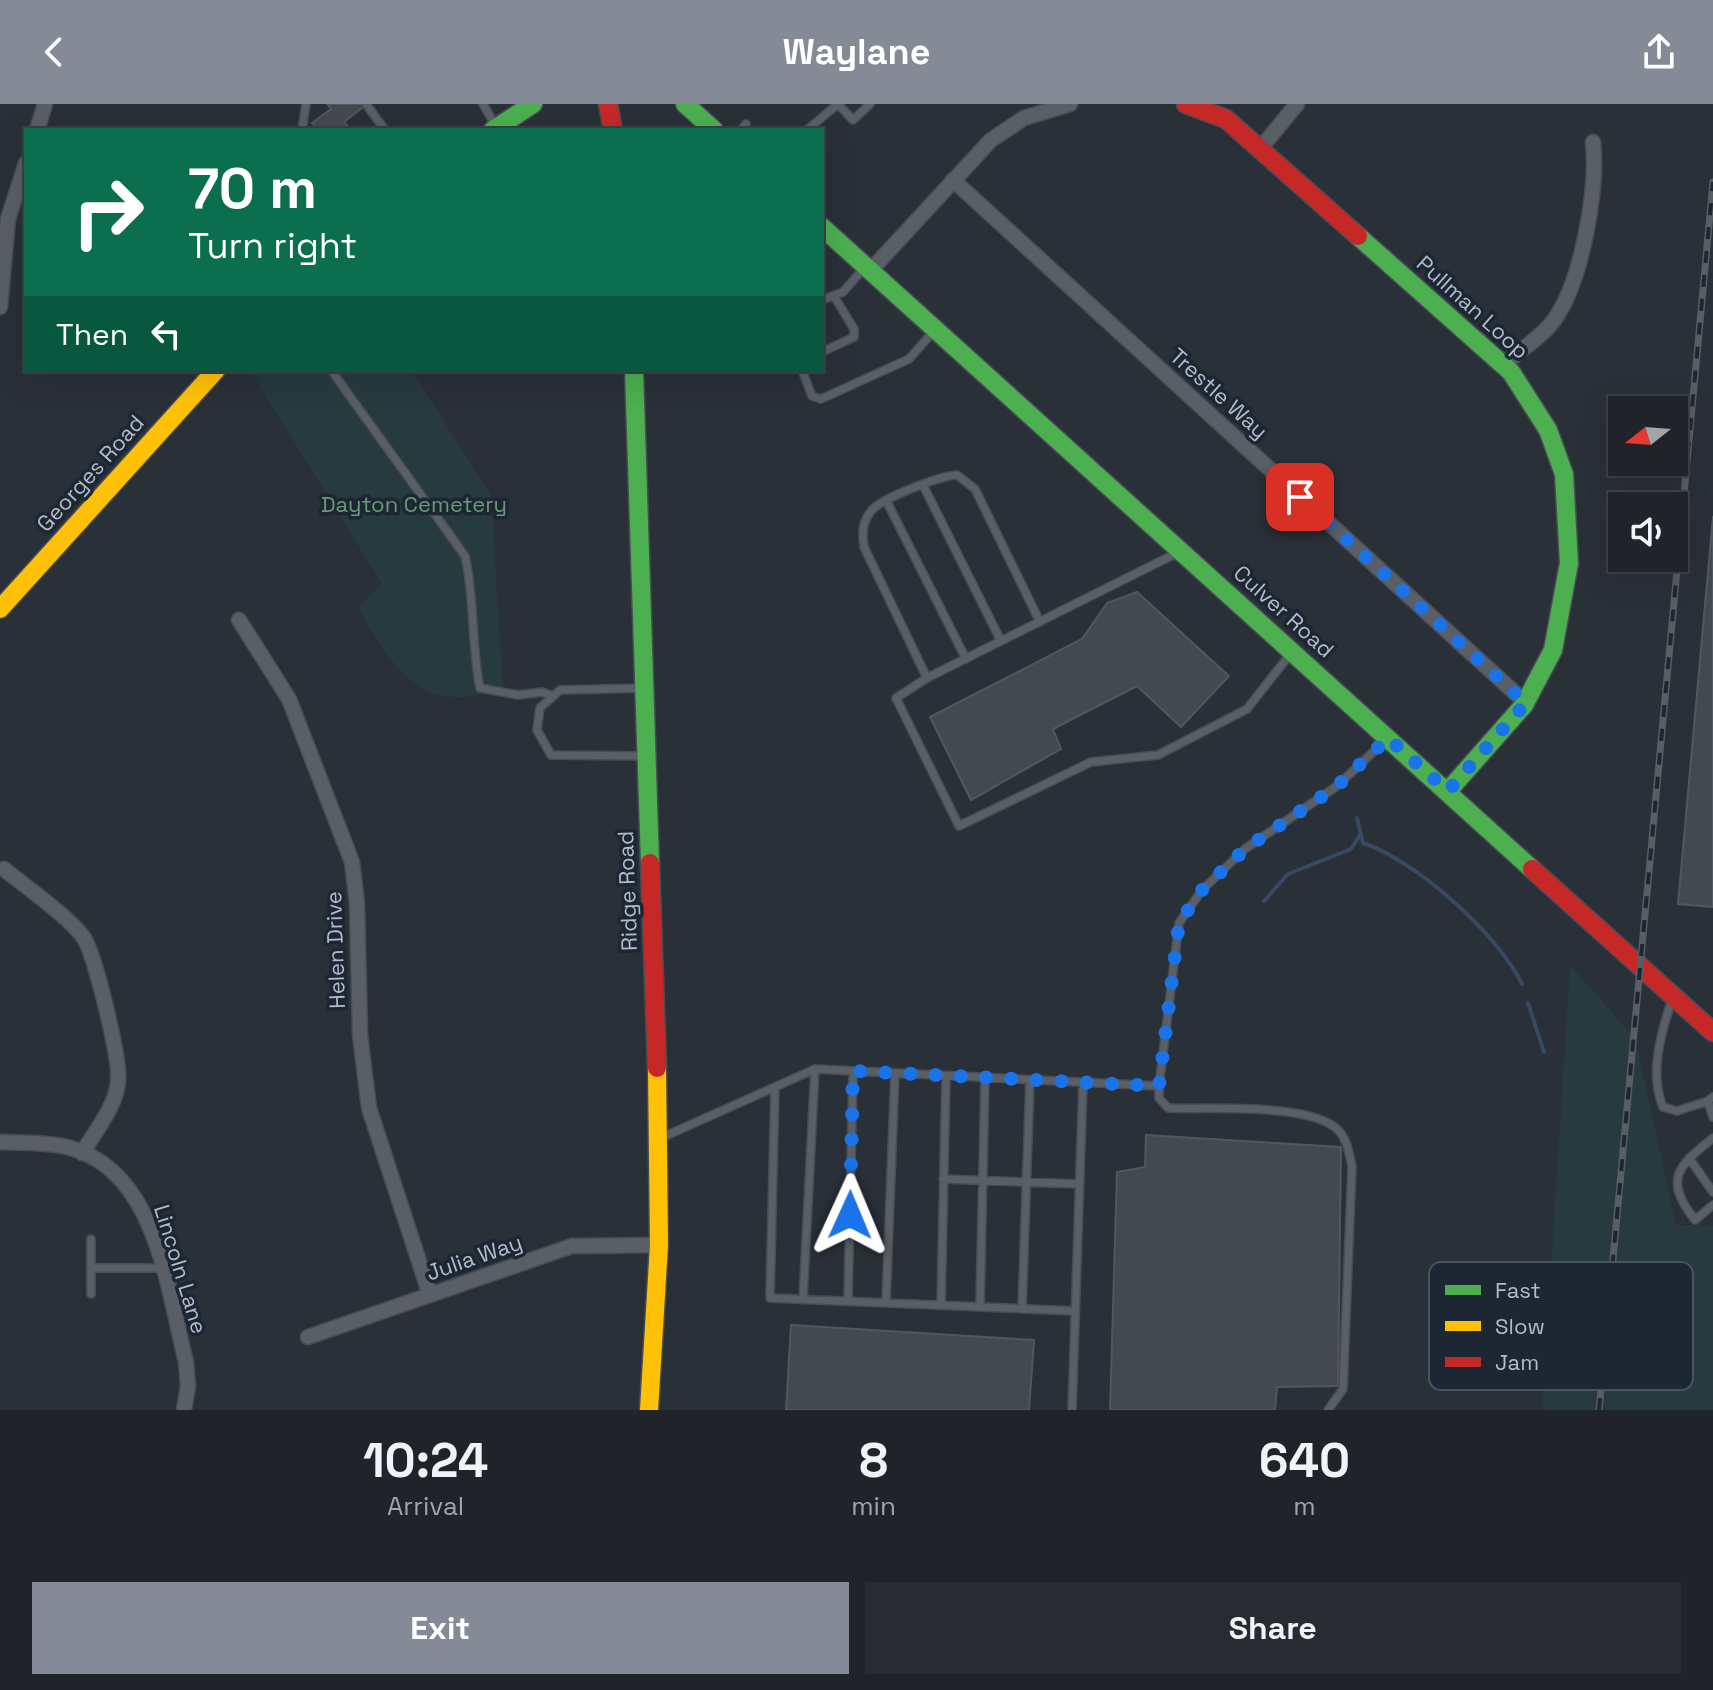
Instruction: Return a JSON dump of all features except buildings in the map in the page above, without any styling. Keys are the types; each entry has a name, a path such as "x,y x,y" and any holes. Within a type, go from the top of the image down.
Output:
{"street":[{"path":"38,128 45,104"},
{"path":"497,128 533,104"},
{"path":"608,104 613,128"},
{"path":"685,104 712,128"},
{"path":"868,269 991,140 1024,118 1070,104"},
{"name":"Pullman Loop","path":"1186,104 1226,119 1503,365 1543,420 1558,451 1570,514 1559,629 1545,671 1526,703 1448,791"},
{"path":"1260,149 1297,104"},
{"path":"1503,365 1553,322 1566,298 1579,256 1596,170 1593,142"},
{"path":"0,307 8,219 24,169"},
{"name":"Trestle Way","path":"953,180 1526,703"},
{"name":"Culver Road","path":"824,229 1713,1032"},
{"name":"Georges Road","path":"0,609 214,372"},
{"name":"Ridge Road","path":"634,372 659,1139 659,1245 649,1410"},
{"name":"Helen Drive","path":"239,620 289,699 352,862 357,903 360,1035 369,1108 430,1295"},
{"path":"4,869 84,937 90,955 118,1060 118,1083 113,1101 82,1153"},
{"name":"Lincoln Lane","path":"0,1142 67,1147 96,1160 133,1194 147,1218 186,1362 188,1386 184,1410"},
{"name":"Julia Way","path":"308,1337 572,1246 659,1245"}],"lane":[{"path":"302,128 306,104"},
{"path":"366,104 384,128"},
{"path":"483,104 495,128"},
{"path":"809,128 838,104 853,120 870,104"},
{"path":"824,299 843,292 868,269"},
{"path":"824,351 854,337 854,329 834,296"},
{"path":"803,372 812,396 821,399 909,359 935,329"},
{"path":"332,372 465,556 471,581 475,665 480,688 518,695 542,692 550,695"},
{"path":"927,678 864,547 861,529 872,509 941,476 957,475 975,489 1040,622"},
{"path":"923,485 1001,641"},
{"path":"887,502 966,659"},
{"path":"1181,551 927,678 896,698 959,826 1091,762 1158,755 1247,709 1292,651"},
{"path":"644,688 560,690 550,695 537,718 541,740 551,755 646,756"},
{"path":"1328,1410 1343,1389 1352,1166 1345,1138 1327,1121 1299,1113 1168,1108 1159,1098 1159,1086 1179,923 1202,890 1245,849 1337,786 1388,738"},
{"path":"1674,996 1657,1065 1656,1090 1663,1107 1677,1111 1711,1099 1713,1117"},
{"path":"659,1139 815,1069 1159,1086"},
{"path":"803,1299 815,1069"},
{"path":"848,1301 853,1071"},
{"path":"886,1303 895,1073"},
{"path":"941,1305 946,1076"},
{"path":"980,1307 985,1078"},
{"path":"1022,1309 1030,1080"},
{"path":"1072,1410 1083,1083"},
{"path":"775,1087 770,1298 1075,1311"},
{"path":"1713,1138 1680,1164 1677,1179 1681,1202 1695,1220 1713,1205"},
{"path":"1689,1158 1713,1192"},
{"path":"943,1179 1079,1184"},
{"path":"91,1239 91,1294"},
{"path":"91,1268 162,1268"}],"green space":[{"name":"Dayton Cemetery","path":"251,372 412,372 491,495 503,691 453,697 436,694 407,677 385,652 358,608 382,584"},
{"path":"1570,965 1635,1038 1676,1225 1713,1226 1713,1410 1542,1410 1543,1390 1693,1390 1693,1262 1551,1262"}],"waterway":[{"path":"1357,818 1363,843 1406,865 1453,901 1494,943 1522,984"},
{"path":"1264,901 1288,874 1351,849 1360,835"},
{"path":"1528,1003 1544,1052"}],"railway":[{"path":"1613,1262 1713,182"},
{"path":"1599,1410 1601,1390"}],"traffic: fast":[{"path":"496,128 533,104"},
{"path":"685,104 712,128"},
{"path":"824,229 1532,869"},
{"path":"1358,236 1511,372 1548,430 1564,474 1569,563 1553,650 1524,705 1448,791"},
{"path":"634,372 650,863"}],"traffic: slow":[{"path":"0,609 214,372"},
{"path":"649,1410 659,1245 657,1068"}],"traffic: jam":[{"path":"608,104 613,128"},
{"path":"1186,104 1226,119 1358,236"},
{"path":"650,863 657,1068"},
{"path":"1532,869 1713,1032"}],"route":[{"path":"850,1215 853,1071 1159,1086 1179,923 1202,890 1245,849 1337,786 1388,738 1448,791 1526,703 1300,497"}]}
